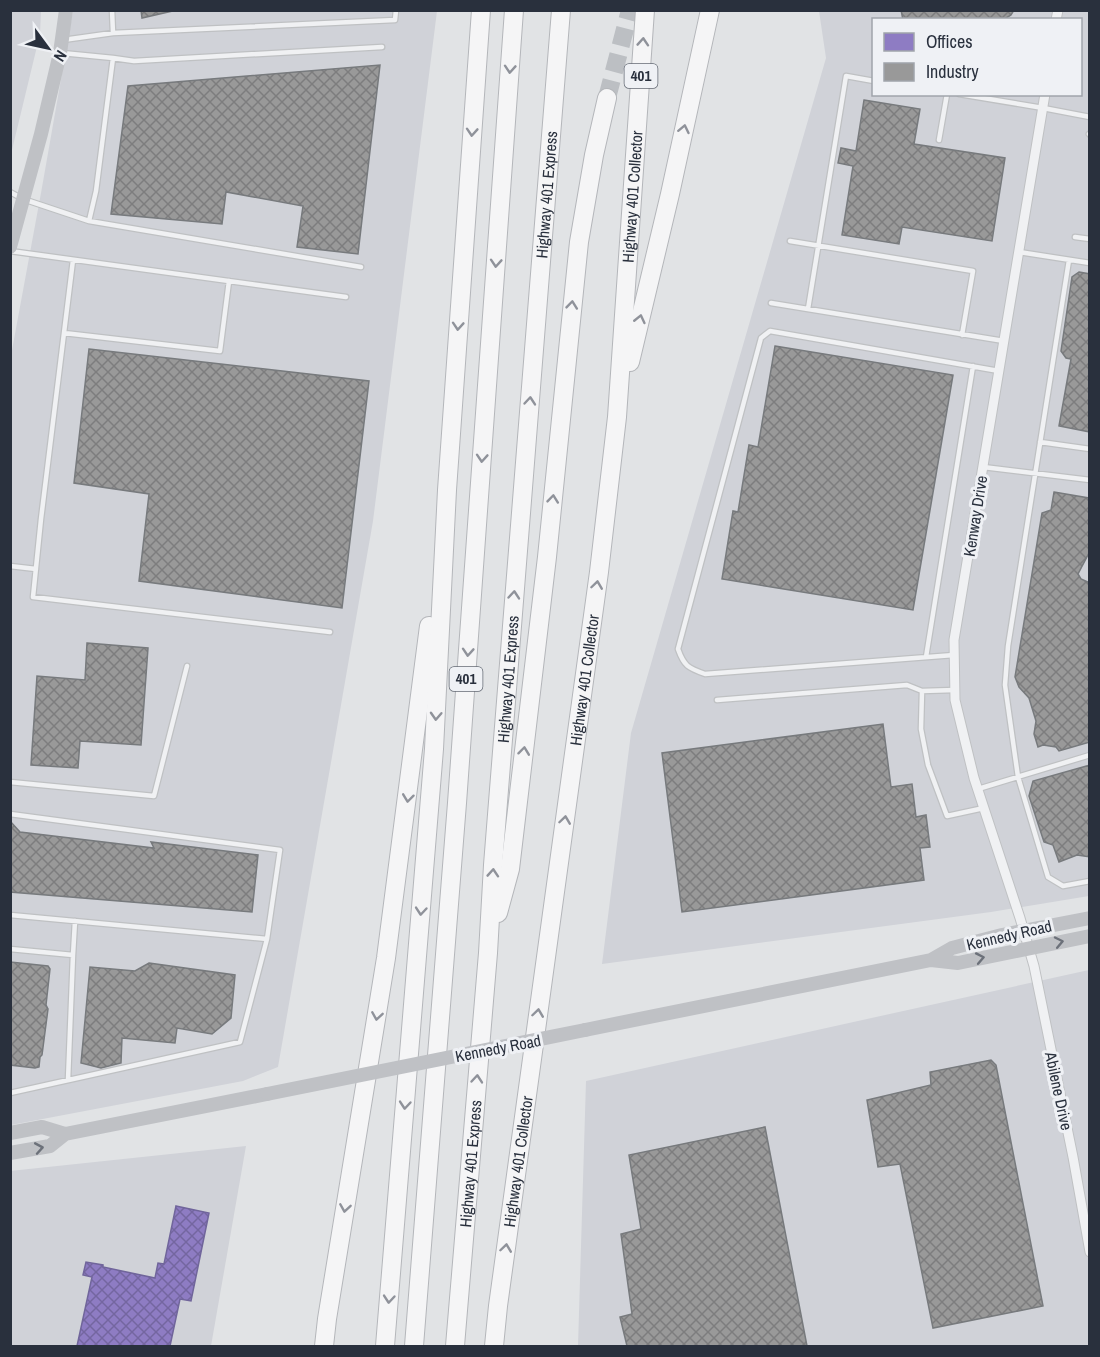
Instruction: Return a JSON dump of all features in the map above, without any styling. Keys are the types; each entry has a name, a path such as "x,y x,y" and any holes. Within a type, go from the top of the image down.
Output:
{"highway":[{"name":"401","path":"385,1347 435,748 447,490 481,10"},
{"name":"401","path":"414,1347 457,803 514,10"},
{"name":"Highway 401 Express","path":"455,1347 561,10"},
{"name":"Highway 401 Collector","path":"496,1347 498,1306 599,572 617,417 645,10"},
{"path":"617,417 670,194 710,10"},
{"path":"488,953 510,869 547,557 579,242 594,155 607,98"},
{"path":"323,1347 386,958 447,490"}],"main road":[{"path":"10,247 17,196 41,134 66,10"},
{"name":"Kennedy Road","path":"931,960 952,948 1002,935 1089,918"},
{"name":"Kennedy Road","path":"10,1133 42,1127 64,1134 931,960 958,963 1089,936"},
{"name":"Kennedy Road","path":"10,1153 50,1146 64,1134"}],"street":[{"name":"Kenway Drive","path":"1024,931 978,789 955,700 954,640 1045,96"},
{"name":"Abilene Drive","path":"1024,931 1034,966 1073,1157 1089,1252"}],"lane":[{"path":"112,10 113,33"},
{"path":"60,46 113,33 395,20 396,10"},
{"path":"60,46 134,61 382,47"},
{"path":"89,221 96,191 113,58"},
{"path":"808,309 846,76 872,81"},
{"path":"939,140 947,96"},
{"path":"971,96 1089,117"},
{"path":"17,196 89,221 361,267"},
{"path":"1075,237 1089,239"},
{"path":"790,241 973,270 962,334"},
{"path":"10,251 346,297"},
{"path":"1019,252 1089,263"},
{"path":"73,260 33,597 330,633"},
{"path":"1069,260 1008,646 1005,685 1018,777 1048,877 1063,886 1089,881"},
{"path":"64,333 220,351 229,281"},
{"path":"771,303 1004,341"},
{"path":"954,655 705,674 690,669 678,649 761,338 770,332 999,371"},
{"path":"926,657 973,366"},
{"path":"1040,442 1089,449"},
{"path":"983,467 1089,480"},
{"path":"10,566 36,569"},
{"path":"10,782 154,796 187,666"},
{"path":"717,700 907,685 921,691 955,690"},
{"path":"921,691 921,729 928,765 947,816 984,808"},
{"path":"978,789 1089,754"},
{"path":"10,814 280,850 267,939 240,1042 10,1093"},
{"path":"10,915 267,939"},
{"path":"68,1080 75,921"},
{"path":"10,949 73,955"}],"shaded area":[{"path":"11,10 41,11 40,34 11,154"},
{"path":"73,11 437,11 373,521 278,1067 243,1081 11,1125 10,361"},
{"path":"819,11 1089,11 1089,896 991,912 602,964 631,733 826,58"},
{"path":"1089,970 1089,1346 578,1346 586,1081"},
{"path":"246,1146 211,1346 11,1346 10,1171"}],"building: Offices":[{"path":"176,1206 209,1213 191,1301 180,1299 170,1346 77,1346 92,1277 83,1275 86,1262 155,1278 158,1263 164,1264"}],"building: Industry":[{"path":"141,10 177,10 142,18"},
{"path":"901,10 1014,10 1006,18 903,18"},
{"path":"380,65 358,254 297,247 303,206 226,192 222,224 111,214 128,86"},
{"path":"864,100 920,109 914,144 1005,158 992,241 902,227 899,244 842,235 853,166 838,163 841,148 856,151"},
{"path":"1079,272 1090,274 1090,432 1059,426 1071,359 1066,358 1061,351 1072,277"},
{"path":"775,346 953,375 913,610 722,579 733,511 738,512 749,445 758,447"},
{"path":"89,349 369,381 342,608 139,581 149,494 74,483"},
{"path":"1054,492 1090,500 1090,551 1078,574 1081,579 1090,583 1090,742 1059,751 1056,747 1043,745 1038,747 1034,734 1036,721 1029,698 1019,687 1015,677 1042,513 1051,510"},
{"path":"87,643 148,648 141,745 80,741 78,768 31,765 37,676 85,680"},
{"path":"883,724 891,787 912,784 916,817 926,815 930,847 920,848 924,880 682,912 662,753"},
{"path":"1090,765 1090,857 1077,855 1059,862 1053,845 1044,842 1029,796 1033,781"},
{"path":"10,821 20,832 154,848 151,842 258,855 252,912 10,892"},
{"path":"10,962 48,966 50,969 46,1005 48,1009 39,1067 10,1065"},
{"path":"149,963 235,975 231,1018 212,1034 177,1028 175,1043 122,1038 121,1063 101,1068 81,1063 90,967 135,971"},
{"path":"991,1060 996,1065 1043,1306 933,1328 900,1164 878,1167 867,1100 931,1085 930,1072"},
{"path":"765,1127 807,1346 627,1346 620,1317 632,1314 621,1234 641,1229 629,1155"}],"tunnel":[{"path":"607,98 630,10"}]}
